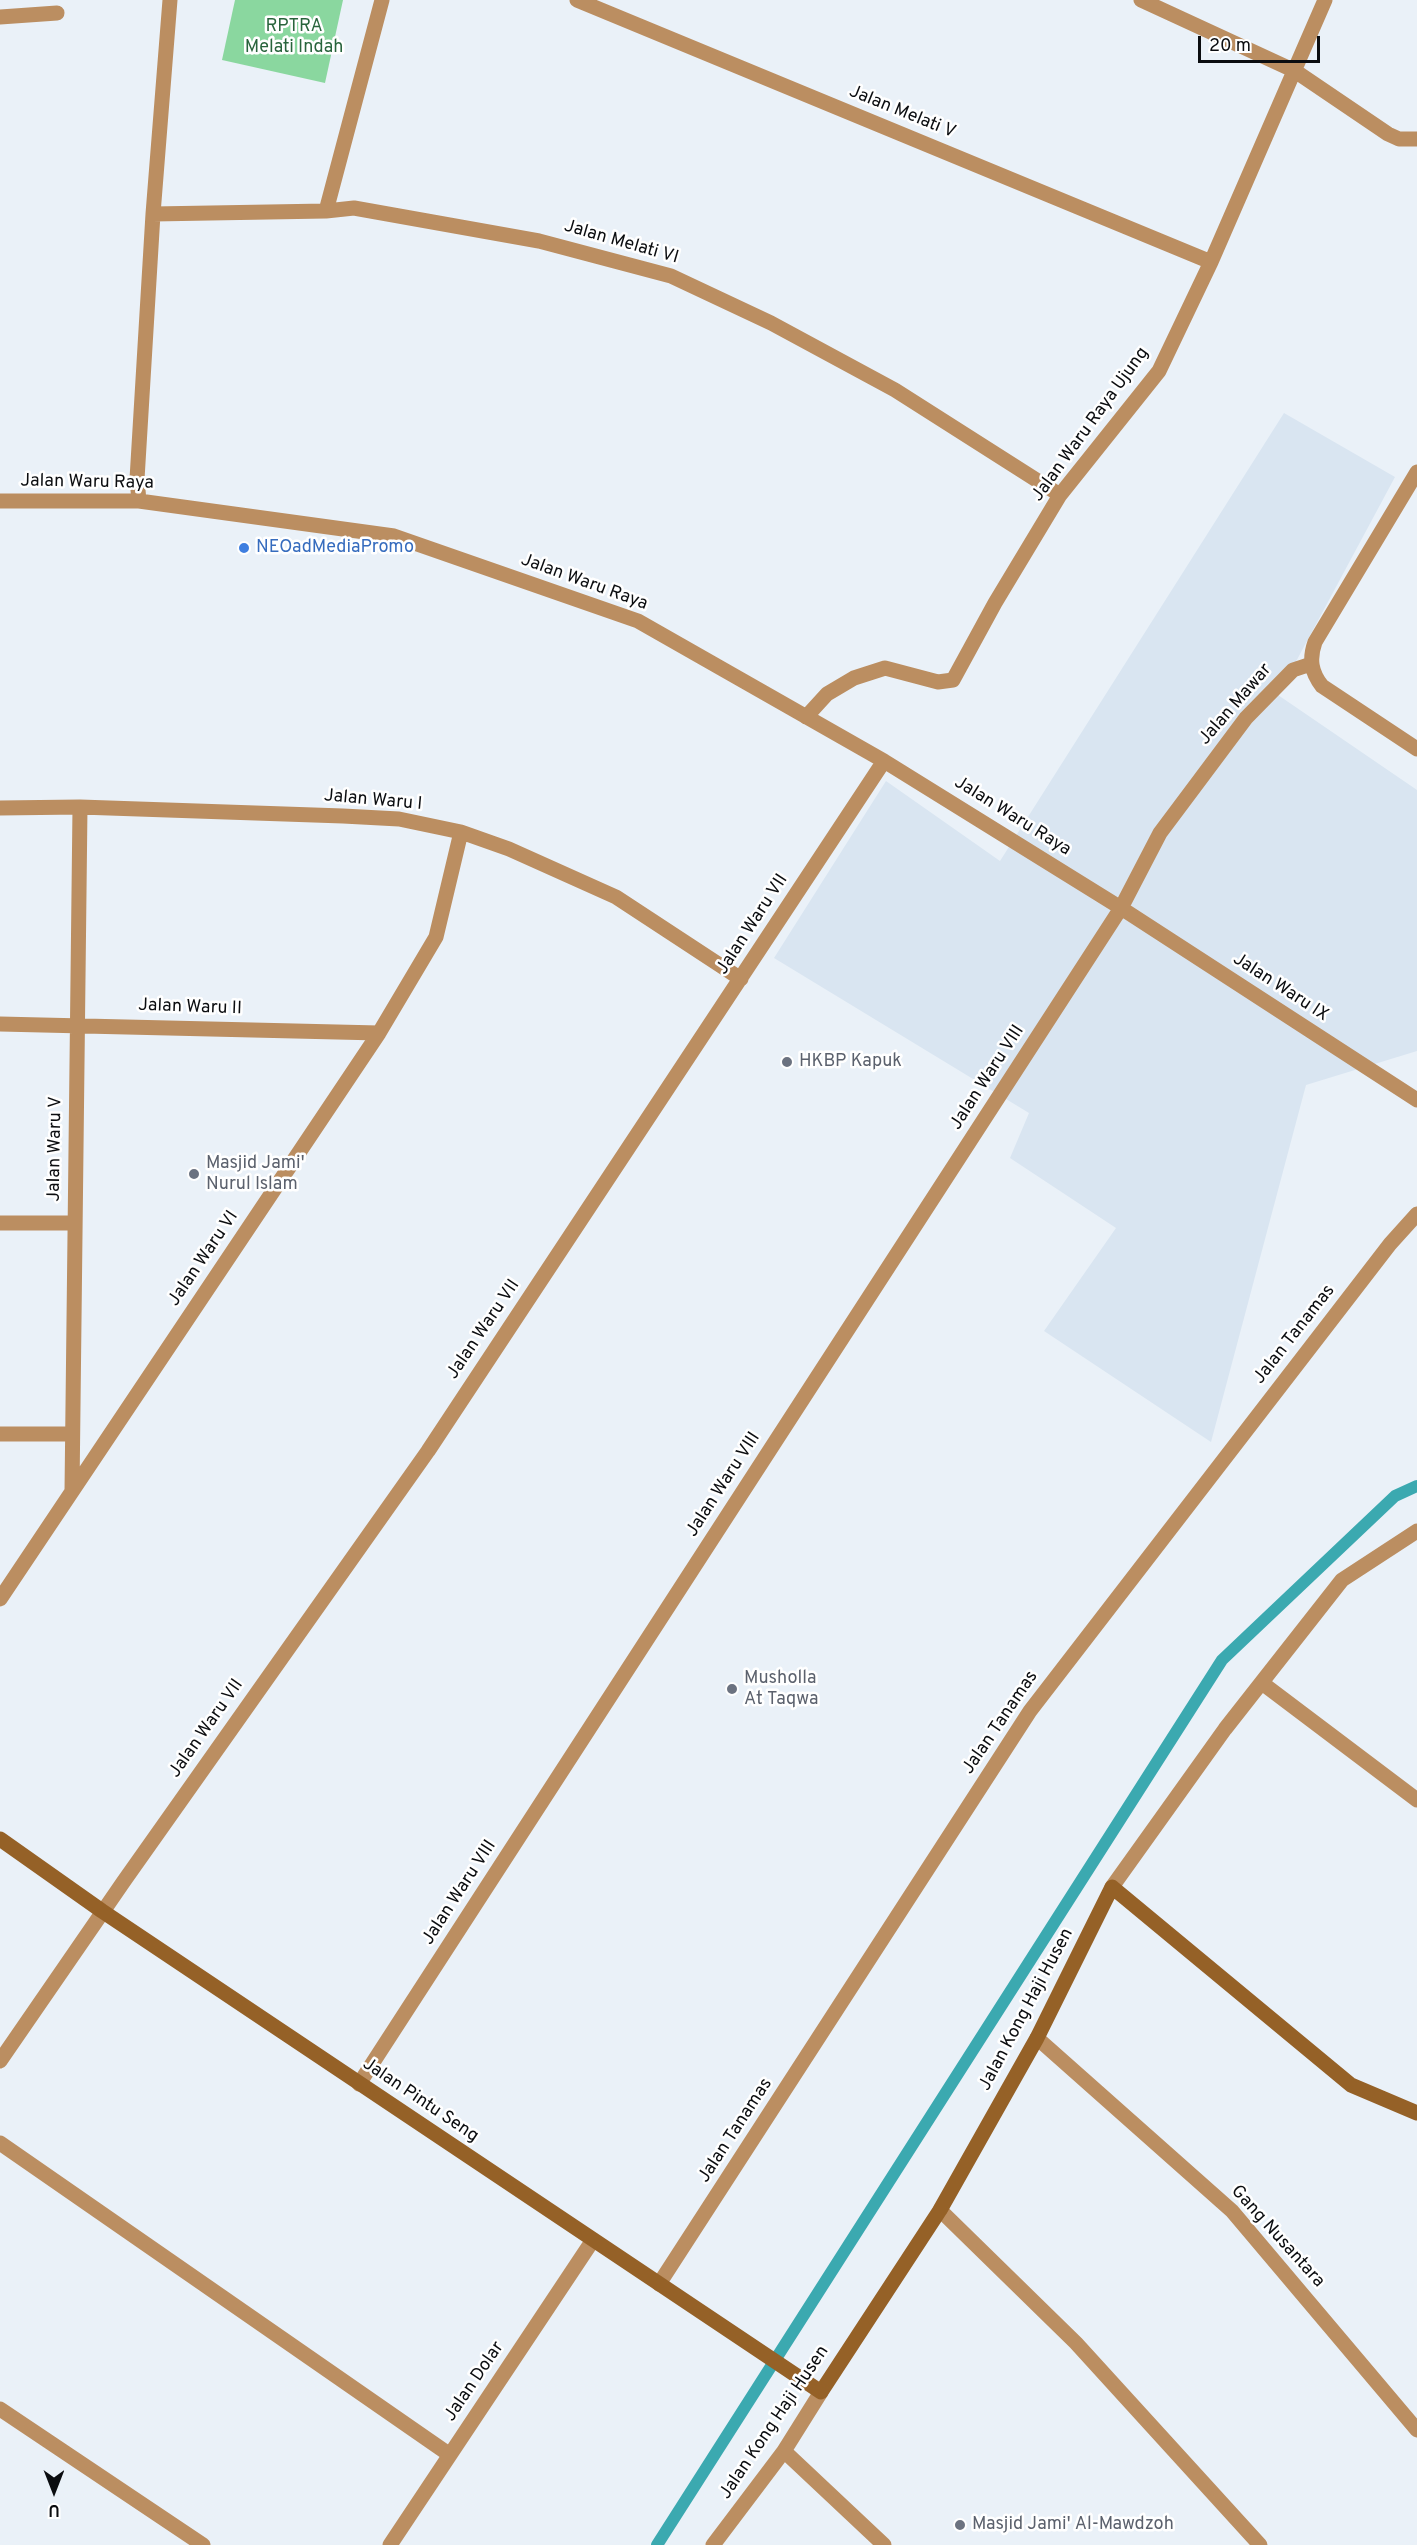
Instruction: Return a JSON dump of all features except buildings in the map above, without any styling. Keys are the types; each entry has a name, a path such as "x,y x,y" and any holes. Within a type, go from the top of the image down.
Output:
{"street":[{"path":"139,501 137,479 153,214 170,0"},
{"path":"326,211 382,0"},
{"name":"Jalan Melati V","path":"577,0 1211,262"},
{"path":"1141,0 1295,71 1388,134 1399,139 1417,139"},
{"name":"Jalan Waru Raya Ujung","path":"806,717 827,694 854,678 885,668 938,682 953,680 995,603 1060,495 1159,371 1211,262 1325,0"},
{"path":"0,16 57,13"},
{"name":"Jalan Melati VI","path":"153,214 326,211 354,208 540,241 671,276 771,323 896,390 1060,495"},
{"path":"1417,473 1315,642 1311,664 1315,678 1322,686 1417,749"},
{"name":"Jalan Waru Raya","path":"0,501 139,501 394,536 638,621 884,761 1121,908"},
{"name":"Jalan Mawar","path":"1121,908 1160,833 1246,718 1293,669 1311,664"},
{"name":"Jalan Waru VII","path":"0,2061 102,1911 428,1451 884,761"},
{"name":"Jalan Waru I","path":"0,808 80,807 399,819 461,832 509,849 616,897 741,979"},
{"name":"Jalan Waru V","path":"72,1491 80,807"},
{"name":"Jalan Waru VI","path":"0,1599 379,1033 436,938 461,832"},
{"name":"Jalan Waru IX","path":"1121,908 1417,1100"},
{"name":"Jalan Waru VIII","path":"359,2084 1121,908"},
{"name":"Jalan Waru II","path":"0,1024 78,1024 379,1033"},
{"name":"Jalan Tanamas","path":"660,2284 1030,1711 1390,1244 1417,1214"},
{"path":"0,1223 75,1223"},
{"path":"0,1434 72,1434"},
{"name":"Jalan Kong Haji Husen","path":"713,2545 784,2451 940,2210 1037,2038 1112,1887 1225,1729 1342,1580 1417,1531"},
{"path":"1262,1683 1417,1800"},
{"name":"Jalan Pintu Seng","path":"0,1839 102,1911 821,2392"},
{"path":"1112,1887 1351,2085 1417,2113"},
{"name":"Gang Nusantara","path":"1037,2038 1232,2211 1417,2430"},
{"path":"0,2143 450,2455"},
{"path":"940,2210 1076,2343 1260,2545"},
{"name":"Jalan Dolar","path":"390,2545 593,2240"},
{"path":"0,2409 203,2545"},
{"path":"784,2451 884,2545"}],"shaded area":[{"path":"1284,413 1395,477 1278,695 1417,790 1417,1051 1306,1085 1211,1442 1044,1331 1116,1228 1010,1158 1029,1113 774,958 886,781 1000,861"}],"green space":[{"name":"RPTRA Melati Indah","path":"235,0 343,0 325,83 222,60"}],"waterway":[{"path":"657,2545 1222,1660 1395,1496 1417,1486"}],"place":[{"name":"NEOadMediaPromo","path":"244,548"},
{"name":"HKBP Kapuk","path":"787,1062"},
{"name":"Masjid Jami' Nurul Islam","path":"194,1174"},
{"name":"Musholla At Taqwa","path":"732,1689"},
{"name":"Masjid Jami' Al-Mawdzoh","path":"960,2525"}]}
